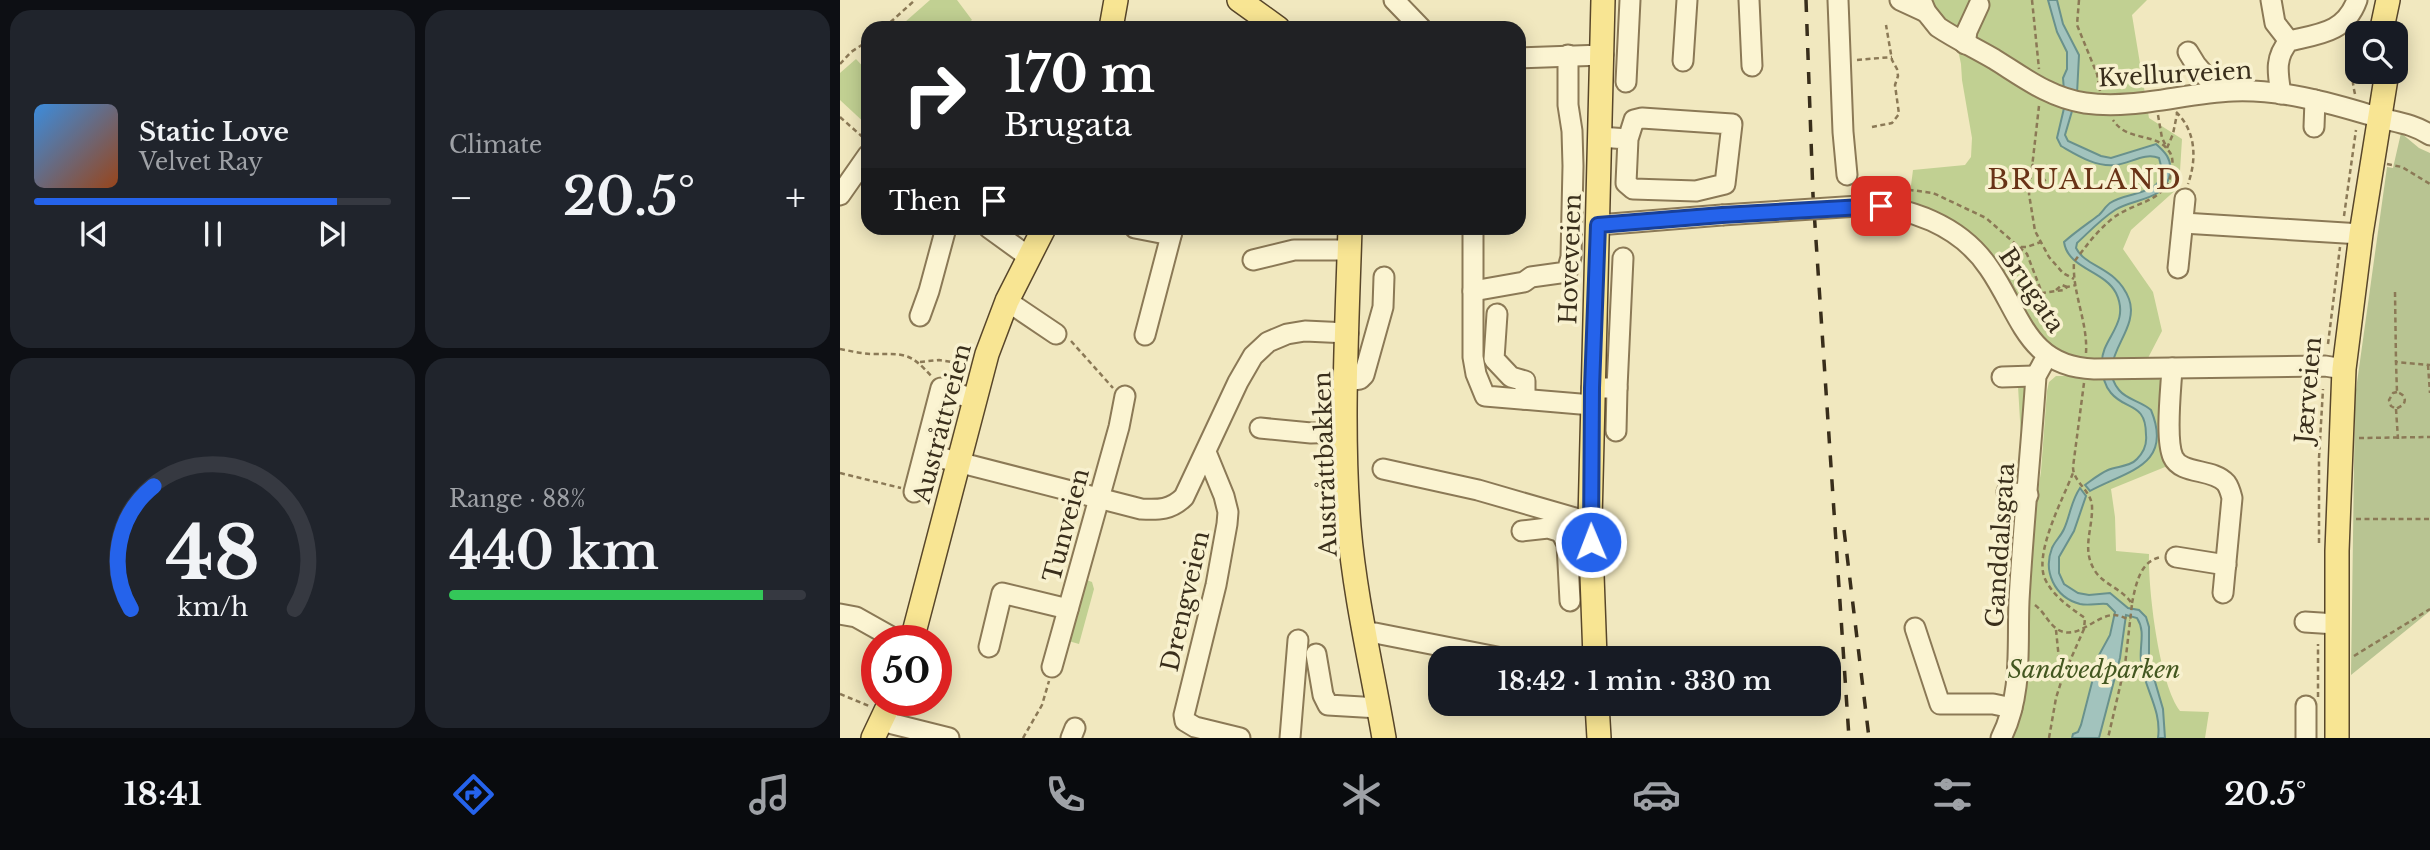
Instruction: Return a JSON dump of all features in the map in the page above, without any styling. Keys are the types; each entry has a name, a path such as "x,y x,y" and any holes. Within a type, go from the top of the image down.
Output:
{"main road":[{"path":"1112,21 1116,0"},
{"path":"1239,0 1268,21"},
{"name":"Hoveveien","path":"1595,646 1590,520 1603,0"},
{"path":"2388,0 2391,21"},
{"path":"2394,21 2398,0"},
{"name":"Jærveien","path":"2337,738 2342,661 2336,624 2337,551 2329,459 2357,233 2375,116 2376,84"},
{"name":"Jærveien","path":"2375,116 2386,84"},
{"name":"Austråttveien","path":"916,625 987,354 1007,302 1040,235"},
{"name":"Austråttbakken","path":"1350,239 1345,432 1350,530 1384,738"},
{"name":"Jærveien","path":"2330,738 2342,661"},
{"path":"1596,716 1599,738"}],"street":[{"path":"1394,0 1415,21"},
{"path":"1626,82 1630,0"},
{"path":"1683,61 1686,0"},
{"path":"1749,0 1752,66"},
{"path":"1838,0 1843,145 1847,175"},
{"name":"Kvellurveien","path":"1900,0 1924,6 1938,27 2040,88 2071,100 2104,104 2180,104 2235,91 2281,94 2356,109 2418,126 2430,135"},
{"path":"2271,0 2275,23 2289,41"},
{"path":"2281,94 2277,65 2280,54 2289,41 2338,27 2352,13 2357,0"},
{"path":"1965,44 1967,32 1979,5"},
{"path":"2188,52 2208,79 2221,78"},
{"path":"1473,291 1524,282 1531,277 1567,272 1572,257 1573,166 1568,105 1568,55"},
{"path":"1526,58 1602,55"},
{"path":"2315,100 2315,127"},
{"path":"1642,118 1732,124 1725,184 1696,191 1633,190 1626,183 1628,139 1634,120 1642,118"},
{"path":"1599,137 1628,139"},
{"path":"840,195 861,165"},
{"path":"2178,268 2185,199"},
{"name":"Brugata","path":"1597,219 1647,221 1881,206 1925,218 1960,237 1990,268 2024,332 2047,356 2072,367 2339,368"},
{"path":"2183,223 2357,233"},
{"path":"920,316 944,235"},
{"path":"999,235 1029,257"},
{"path":"1145,335 1171,235"},
{"path":"1473,235 1473,357 1476,374 1485,396 1525,399 1592,397 1617,388"},
{"path":"1253,260 1350,239"},
{"path":"1616,431 1623,258"},
{"path":"1346,381 1360,379 1364,375 1383,307 1384,277"},
{"path":"1007,302 1056,334"},
{"path":"1497,314 1494,359 1511,377 1525,381 1525,399"},
{"path":"924,456 938,457 1141,509 1168,509 1184,497 1238,382 1254,356 1268,342 1287,334 1305,331 1348,333"},
{"name":"Ganddalsgata","path":"2001,738 2017,687 2019,600 2036,376 2047,356"},
{"path":"2172,368 2172,455 2176,463 2215,475 2227,484 2232,498 2223,593"},
{"path":"2003,377 2036,376"},
{"path":"914,492 941,388 974,399"},
{"name":"Tunveien","path":"1052,667 1119,427 1125,396"},
{"path":"1260,428 1311,433 1345,432"},
{"name":"Drengveien","path":"1206,452 1224,496 1228,512 1227,524 1216,585 1184,715 1185,721 1195,727 1240,738"},
{"path":"1383,469 1478,490 1563,524"},
{"path":"2007,492 2028,495"},
{"path":"1522,531 1590,520"},
{"path":"1563,524 1567,544 1570,601"},
{"path":"2176,557 2226,565"},
{"path":"989,647 996,591 1068,609"},
{"path":"840,614 856,617 870,625"},
{"path":"2305,622 2336,624"},
{"path":"1915,628 1940,704 1993,704 2012,708"},
{"path":"1375,633 1441,646"},
{"path":"1290,738 1298,640"},
{"path":"1316,654 1323,695 1328,705 1379,708"},
{"path":"2306,706 2306,738"},
{"path":"882,719 949,738"}],"path":[{"path":"892,21 915,0"},
{"path":"2032,0 2039,73"},
{"path":"2080,0 2077,25 2097,74 2102,97"},
{"path":"1872,127 1892,123 1899,114 1895,85 1897,69 1886,25"},
{"path":"840,64 861,46"},
{"path":"1840,62 1892,57"},
{"path":"2352,84 2355,94"},
{"path":"2040,100 2029,194 2035,231 2049,257 2063,273 2075,279"},
{"path":"2151,102 2167,107 2180,104"},
{"path":"2049,738 2061,682 2084,629 2085,618 2054,593 2044,579 2042,566 2046,544 2073,473 2073,454 2088,368 2087,337 2074,262 2093,236 2116,216 2159,195 2169,183 2173,164 2162,138 2157,109 2151,102"},
{"path":"2167,148 2180,104"},
{"path":"2180,104 2193,137 2193,163 2185,199"},
{"path":"2107,112 2118,128 2167,148"},
{"path":"840,117 861,135"},
{"path":"2032,164 2050,187"},
{"path":"2381,164 2403,167 2430,184"},
{"path":"2019,247 2041,242"},
{"path":"2056,290 2062,285 2067,287"},
{"path":"2395,292 2398,392"},
{"path":"1056,334 1068,337 1115,390 1125,396"},
{"path":"840,349 870,354 909,355 919,362 941,388"},
{"path":"919,362 939,360 972,365"},
{"path":"2396,362 2429,365 2430,393"},
{"path":"2398,392 2405,399 2403,405 2396,408 2391,406 2389,400 2393,393 2398,392"},
{"path":"2396,408 2398,439"},
{"path":"2349,438 2430,437"},
{"path":"840,473 914,492"},
{"path":"2073,473 2088,494 2092,506 2087,539 2090,560 2100,577 2125,594 2132,606"},
{"path":"2356,519 2430,519"},
{"path":"2108,738 2125,665 2129,618 2143,567 2154,558 2176,557"},
{"path":"2026,600 2045,613 2056,627 2063,631 2084,629 2093,621 2113,615 2129,618"},
{"path":"2342,661 2430,609"},
{"path":"2056,627 2061,682"},
{"path":"1023,738 1042,705 1052,667"},
{"path":"840,694 877,709 882,719"}],"green space":[{"path":"930,0 957,0 972,20 971,21 906,21"},
{"path":"1926,0 2147,0 2132,15 2149,118 2182,139 2179,187 2131,230 2123,249 2153,292 2162,331 2148,358 2084,358 2055,348 2042,339 2031,326 1990,253 1975,237 1948,219 1909,201 1913,170 1965,165 1971,157 1972,138 1957,45"},
{"path":"856,59 861,64 861,120 840,100 840,73"},
{"path":"2401,133 2419,148 2430,153 2430,611 2351,675 2355,397 2387,167 2393,168"},
{"name":"Sandvedparken","path":"2056,376 2156,376 2167,387 2165,467 2111,489 2116,551 2149,554 2156,636 2166,680 2180,711 2209,712 2205,738 2010,738 2029,553 2041,471 2047,391 2049,382"},
{"path":"2012,381 2025,384 2030,392 2026,471 2020,484 2015,481 2014,474 2023,473 2018,386 2009,385"},
{"path":"1084,579 1092,582 1094,589 1079,644 1065,640"}],"water":[{"path":"2048,0 2057,0 2063,24 2079,55 2077,94 2065,135 2068,141 2111,158 2156,144 2170,163 2168,181 2163,188 2156,194 2115,210 2077,243 2076,248 2081,255 2117,280 2129,299 2129,323 2114,356 2113,379 2122,393 2151,410 2156,429 2156,443 2143,464 2090,491 2085,485 2096,477 2108,470 2131,464 2139,456 2146,442 2145,424 2139,412 2111,393 2103,375 2103,354 2120,314 2116,293 2103,279 2072,258 2064,242 2110,203 2154,186 2160,180 2161,171 2159,158 2142,157 2108,165 2086,160 2061,146 2057,138 2065,104 2063,78 2067,69 2067,52 2057,32"},
{"path":"2080,488 2086,496 2074,531 2059,557 2059,573 2064,584 2078,593 2110,593 2128,608 2139,610 2146,617 2149,627 2149,661 2163,709 2165,738 2158,738 2155,709 2143,672 2140,623 2137,618 2126,615 2120,658 2099,738 2072,738 2081,725 2099,655 2110,635 2115,612 2107,604 2083,605 2071,601 2057,589 2050,574 2052,548 2064,529"}],"railway":[{"path":"1806,0 1813,195 1849,738"},
{"path":"1844,530 1869,738"}],"district":[{"name":"BRUALAND","path":"2085,179"}],"route":[{"path":"1591,542 1592,388 1598,225 1881,206"}]}
